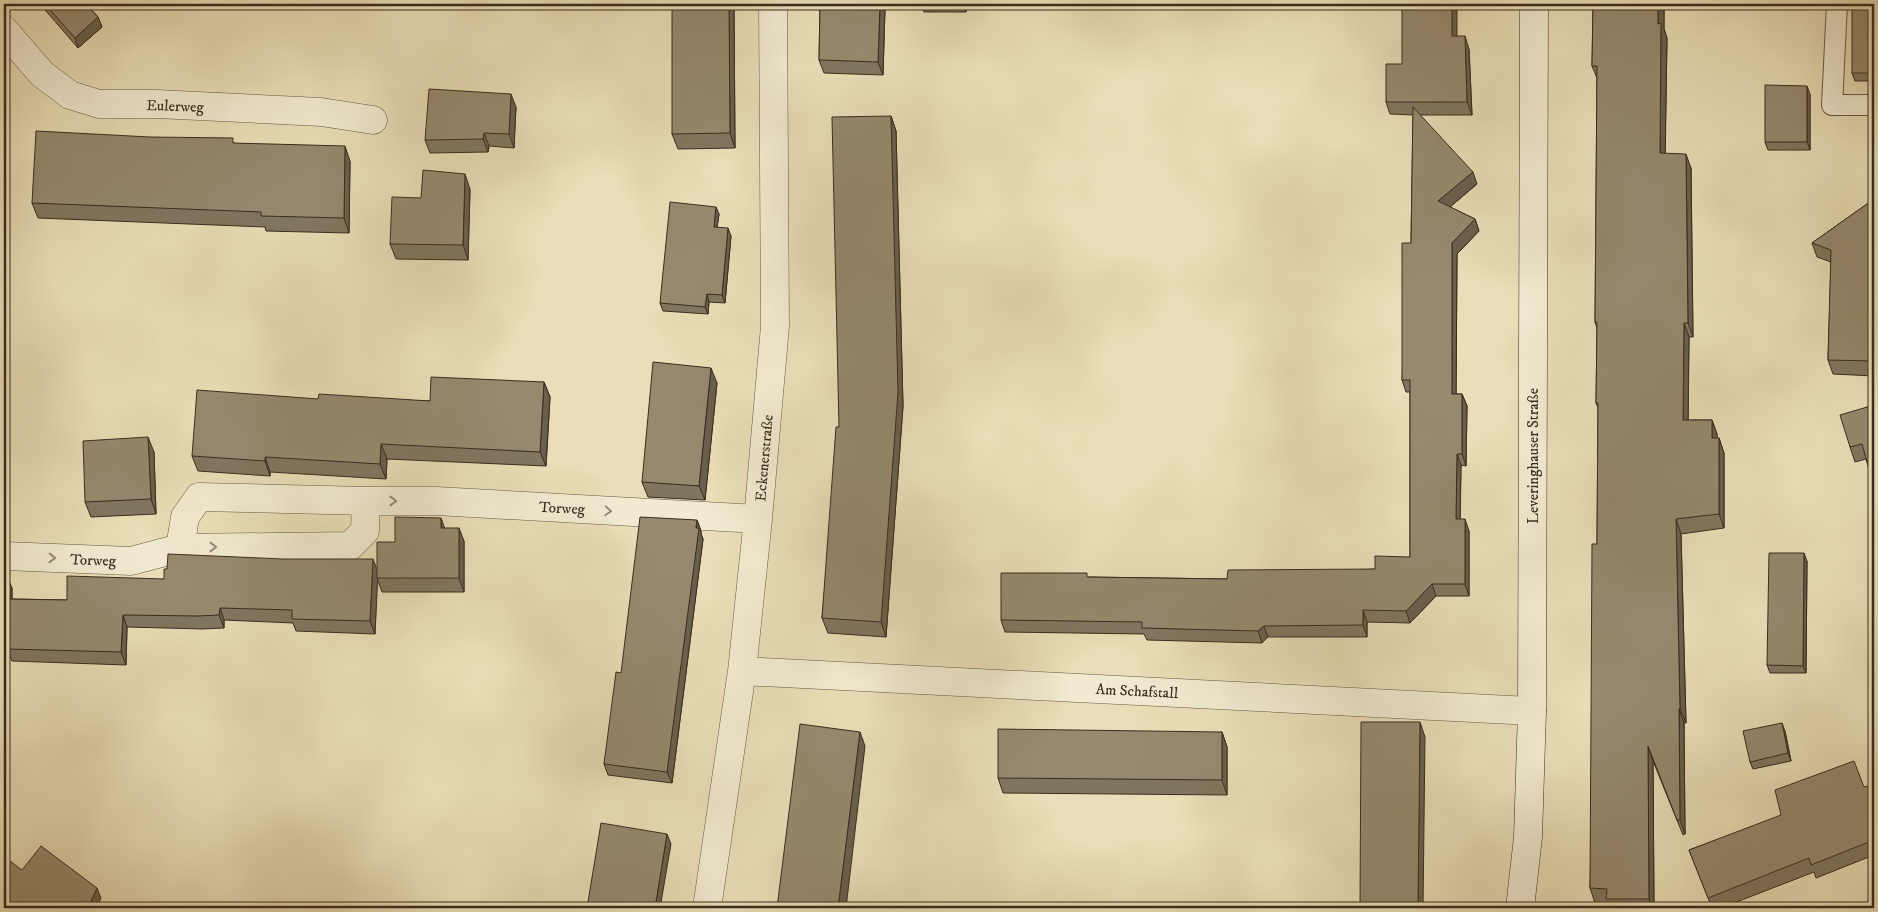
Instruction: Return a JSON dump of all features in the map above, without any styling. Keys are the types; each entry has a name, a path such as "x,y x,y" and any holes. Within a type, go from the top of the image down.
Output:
{"street":[{"name":"Eckenerstraße","path":"707,908 742,671 775,326 773,4"},
{"name":"Leveringhauser Straße","path":"1520,908 1528,837 1532,711 1534,4"},
{"name":"Eulerweg","path":"4,30 42,74 70,95 100,104 156,104 321,112 373,120"},
{"name":"Torweg","path":"180,548 185,517 199,497 436,501 758,519"},
{"name":"Torweg","path":"4,556 132,561 180,548 350,546 365,531 366,501"},
{"name":"Am Schafstall","path":"742,671 1532,711"}],"lane":[{"path":"1837,4 1832,106 1874,105"}],"building":[{"path":"45,4 86,4 98,17 75,38"},
{"path":"672,4 729,4 730,133 672,134"},
{"path":"820,4 880,4 878,62 819,60"},
{"path":"1402,4 1452,4 1452,36 1465,36 1467,102 1386,102 1386,64 1402,64"},
{"path":"1593,4 1658,4 1658,24 1661,23 1660,153 1686,154 1688,323 1684,323 1683,420 1712,420 1712,438 1719,438 1719,514 1676,519 1680,820 1677,820 1648,746 1649,899 1606,899 1607,889 1590,888 1592,544 1597,544 1598,403 1596,403 1597,322 1595,322 1597,66 1592,66"},
{"path":"1852,4 1874,4 1874,73 1852,73"},
{"path":"1765,85 1807,86 1807,142 1765,142"},
{"path":"429,89 511,94 509,134 484,133 483,139 425,140"},
{"path":"1413,107 1473,172 1438,201 1475,219 1452,243 1452,394 1462,394 1462,454 1457,454 1456,519 1465,519 1465,584 1432,584 1406,611 1363,610 1363,625 1264,626 1258,631 1142,628 1142,622 1001,620 1001,573 1087,573 1087,577 1227,579 1228,570 1375,569 1375,556 1410,557 1410,380 1402,380 1402,243 1411,243"},
{"path":"891,116 898,392 881,622 822,618 836,427 839,427 832,117"},
{"path":"36,131 150,137 233,138 233,143 345,146 344,218 261,216 261,212 32,203"},
{"path":"423,170 465,174 463,245 390,244 392,197 421,198"},
{"path":"1874,199 1874,361 1828,360 1831,250 1812,243"},
{"path":"670,202 716,207 714,227 728,228 722,295 707,294 705,307 660,303"},
{"path":"653,362 711,368 699,486 642,482"},
{"path":"431,377 544,382 540,452 381,444 380,464 265,457 265,461 192,456 197,390 318,399 319,394 430,401"},
{"path":"1874,405 1874,478 1872,479 1862,444 1850,447 1840,415"},
{"path":"148,437 151,499 85,502 83,441"},
{"path":"395,517 441,518 441,528 459,528 459,578 377,578 377,542 395,542"},
{"path":"640,517 697,520 696,528 699,528 667,772 604,764 616,672 621,673"},
{"path":"1769,553 1804,553 1803,666 1767,665"},
{"path":"168,554 283,559 373,559 370,621 292,619 292,610 220,608 219,615 123,615 121,652 7,649 7,609 4,609 4,576 7,576 8,599 67,600 67,576 164,579 164,569 167,569"},
{"path":"1361,722 1420,722 1418,908 1360,908"},
{"path":"1782,723 1788,753 1750,762 1743,731"},
{"path":"800,724 860,732 838,908 777,908"},
{"path":"998,729 1222,732 1222,780 998,778"},
{"path":"1854,761 1864,787 1874,784 1874,840 1811,865 1809,858 1708,898 1689,850 1781,815 1775,790"},
{"path":"601,823 667,834 655,908 587,908"},
{"path":"41,846 97,888 88,908 4,908 4,869 10,861 22,870"}]}
